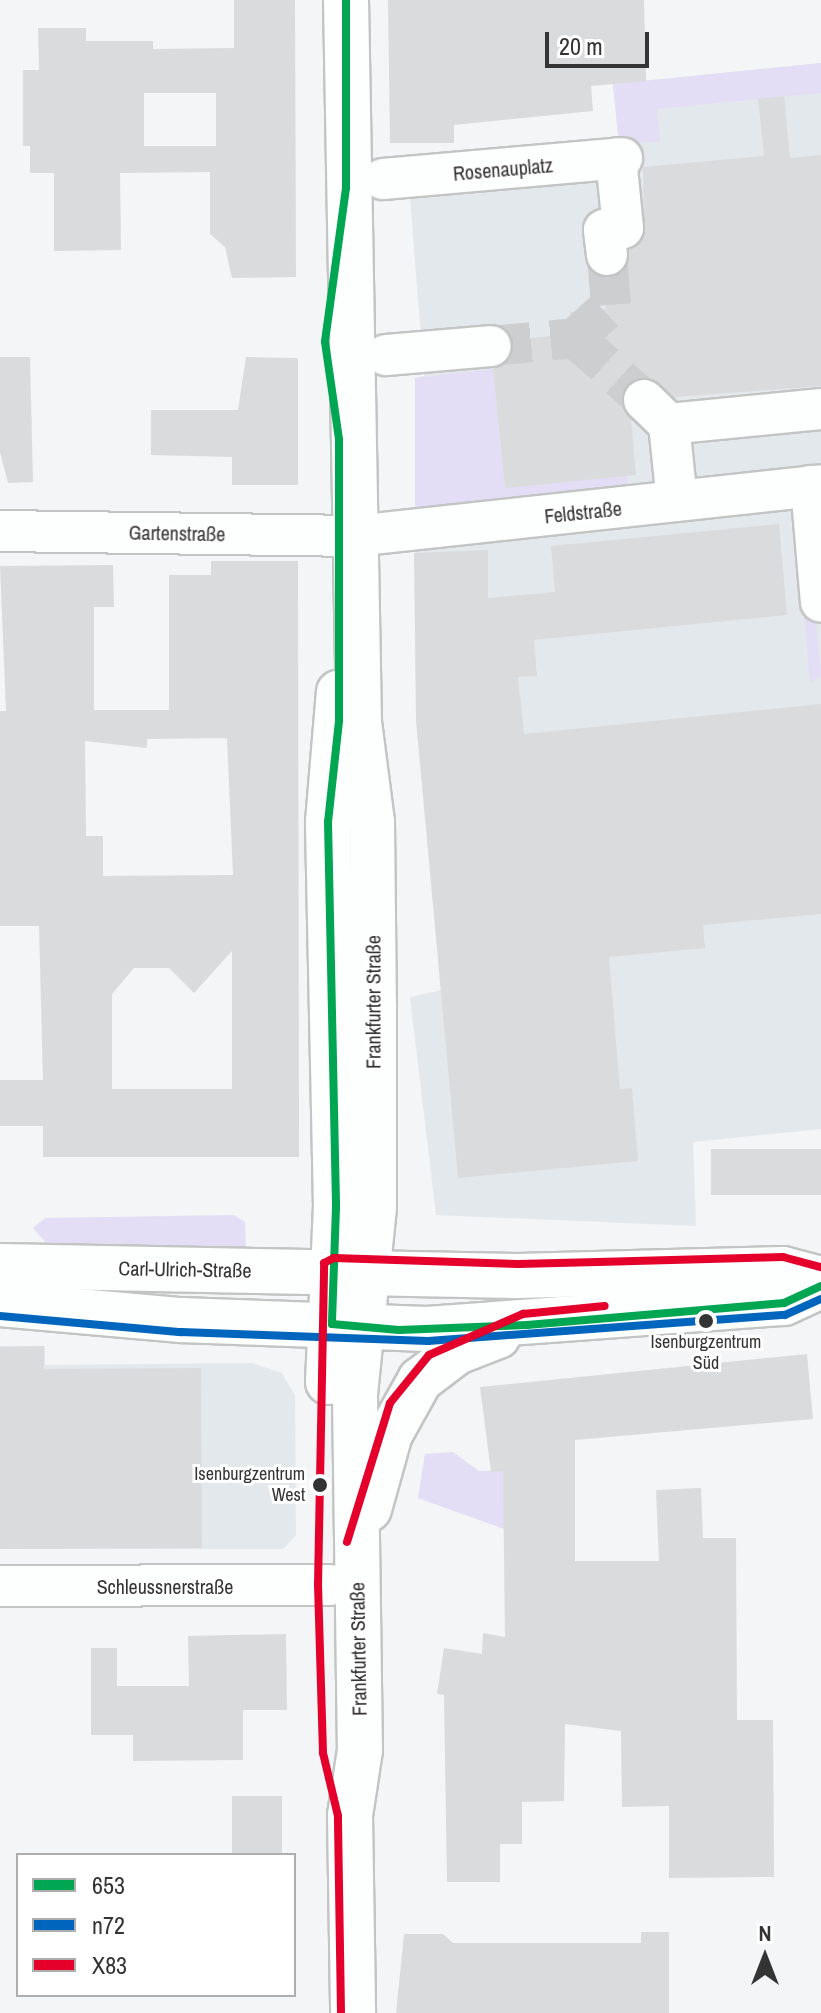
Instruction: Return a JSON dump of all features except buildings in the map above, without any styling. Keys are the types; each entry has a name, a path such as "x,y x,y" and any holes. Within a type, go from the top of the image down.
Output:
{"main road":[{"name":"Frankfurter Straße","path":"346,0 365,184 339,721 328,822 352,1271 330,1585 335,1751 350,1815"},
{"name":"Carl-Ulrich-Straße","path":"0,1266 518,1276 783,1269 821,1279"},
{"path":"0,1304 181,1320 347,1325 527,1325 784,1303 821,1286"},
{"name":"Frankfurter Straße","path":"347,1325 355,1395 360,1750 350,1815 353,2013"},
{"path":"356,1551 390,1434 420,1380 457,1352 527,1325"}],"street":[{"name":"Rosenauplatz","path":"365,184 619,158 623,228 604,230 607,255"},
{"path":"386,355 491,346"},
{"path":"677,501 656,412 821,409"},
{"name":"Feldstraße","path":"347,536 816,485 821,602"},
{"name":"Gartenstraße","path":"0,531 347,536"},
{"name":"Schleussnerstraße","path":"0,1586 330,1585"}],"shaded area":[{"path":"821,63 821,1129 693,1142 696,1226 436,1215 410,997 442,990 416,720 415,378 424,376 410,197 393,197 619,144 613,84"},
{"path":"821,63 821,93 657,109 660,141 619,145 613,84"},
{"path":"493,369 505,487 627,475 628,487 415,508 415,378"},
{"path":"806,519 821,676 810,682 797,542"},
{"path":"234,1215 245,1222 246,1250 48,1245 33,1228 45,1218"},
{"path":"0,1346 45,1346 45,1365 252,1363 282,1373 295,1396 296,1535 283,1549 0,1549"},
{"path":"453,1452 479,1471 511,1470 504,1529 418,1498 425,1454"}],"tunnel":[{"path":"575,338 611,305 607,255"},
{"path":"491,346 575,338 644,400"}],"transit line":[{"name":"653","path":"346,0 346,188 325,342 339,439 339,721 328,822 336,1207 332,1324 399,1330 527,1325 784,1303 821,1286"},
{"name":"X83","path":"341,2013 338,1816 323,1753 318,1585 324,1263 334,1258 518,1264 783,1257 821,1267"},
{"name":"n72","path":"0,1316 181,1332 428,1341 785,1315 821,1299"},
{"name":"X83","path":"347,1542 390,1403 429,1355 523,1314 605,1306"}],"place":[{"name":"Isenburgzentrum Süd","path":"706,1321"},
{"name":"Isenburgzentrum West","path":"320,1485"}]}
